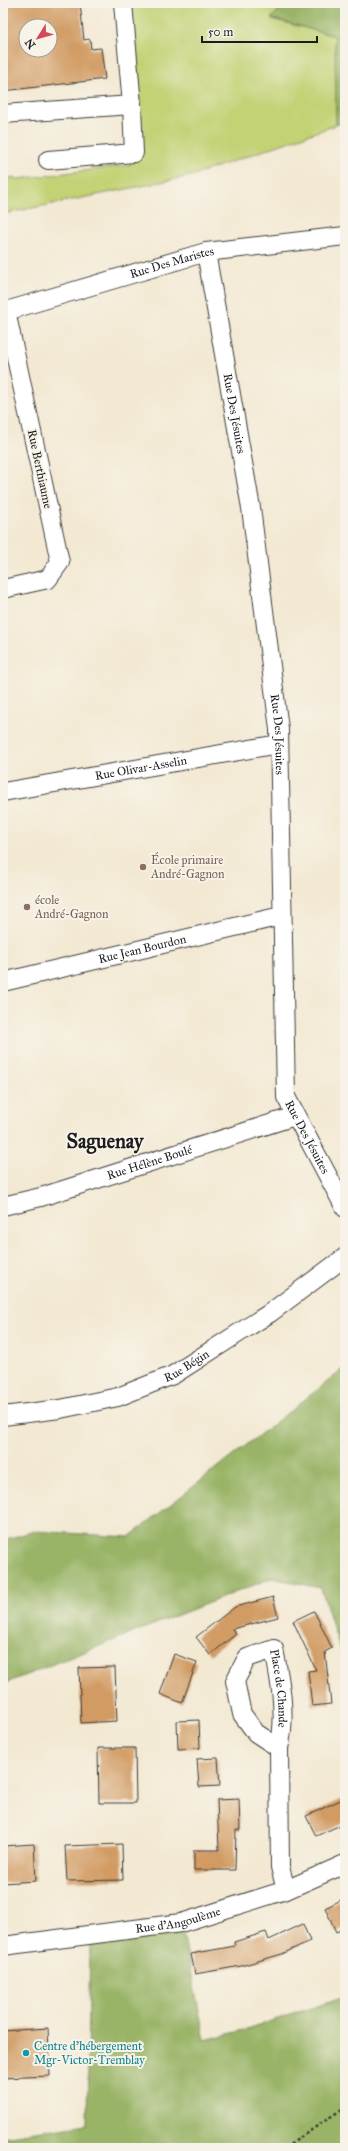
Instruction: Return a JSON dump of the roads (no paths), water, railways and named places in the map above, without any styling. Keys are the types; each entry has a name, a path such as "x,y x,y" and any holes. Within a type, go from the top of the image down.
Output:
{"street":[{"path":"48,160 134,153 132,105 123,3"},
{"path":"3,114 132,105"},
{"name":"Rue Des Maristes","path":"4,312 206,252 345,236"},
{"name":"Rue Des Jésuites","path":"206,252 251,508 279,744 281,916 286,1097 345,1208"},
{"name":"Rue Berthiaume","path":"3,589 48,579 60,562 4,312"},
{"name":"Rue Olivar-Asselin","path":"3,792 279,744"},
{"name":"Rue Jean Bourdon","path":"3,982 281,916"},
{"name":"Rue Hélène Boulé","path":"3,1206 41,1198 295,1116"},
{"name":"Rue Bégin","path":"3,1416 60,1409 118,1397 174,1375 270,1313 345,1257"},
{"name":"Place de Chande","path":"279,1748 256,1733 242,1714 235,1681 247,1658 274,1649 282,1689 281,1739 279,1748 280,1867 286,1890"},
{"name":"Rue d'Angoulème","path":"3,1946 181,1923 286,1890 345,1864"}],"place":[{"name":"École primaire André-Gagnon","path":"143,867"},
{"name":"école André-Gagnon","path":"27,907"},
{"name":"Centre d'hébergement Mgr-Victor-Tremblay","path":"26,2053"}],"district":[{"name":"Saguenay","path":"105,1141"}]}
